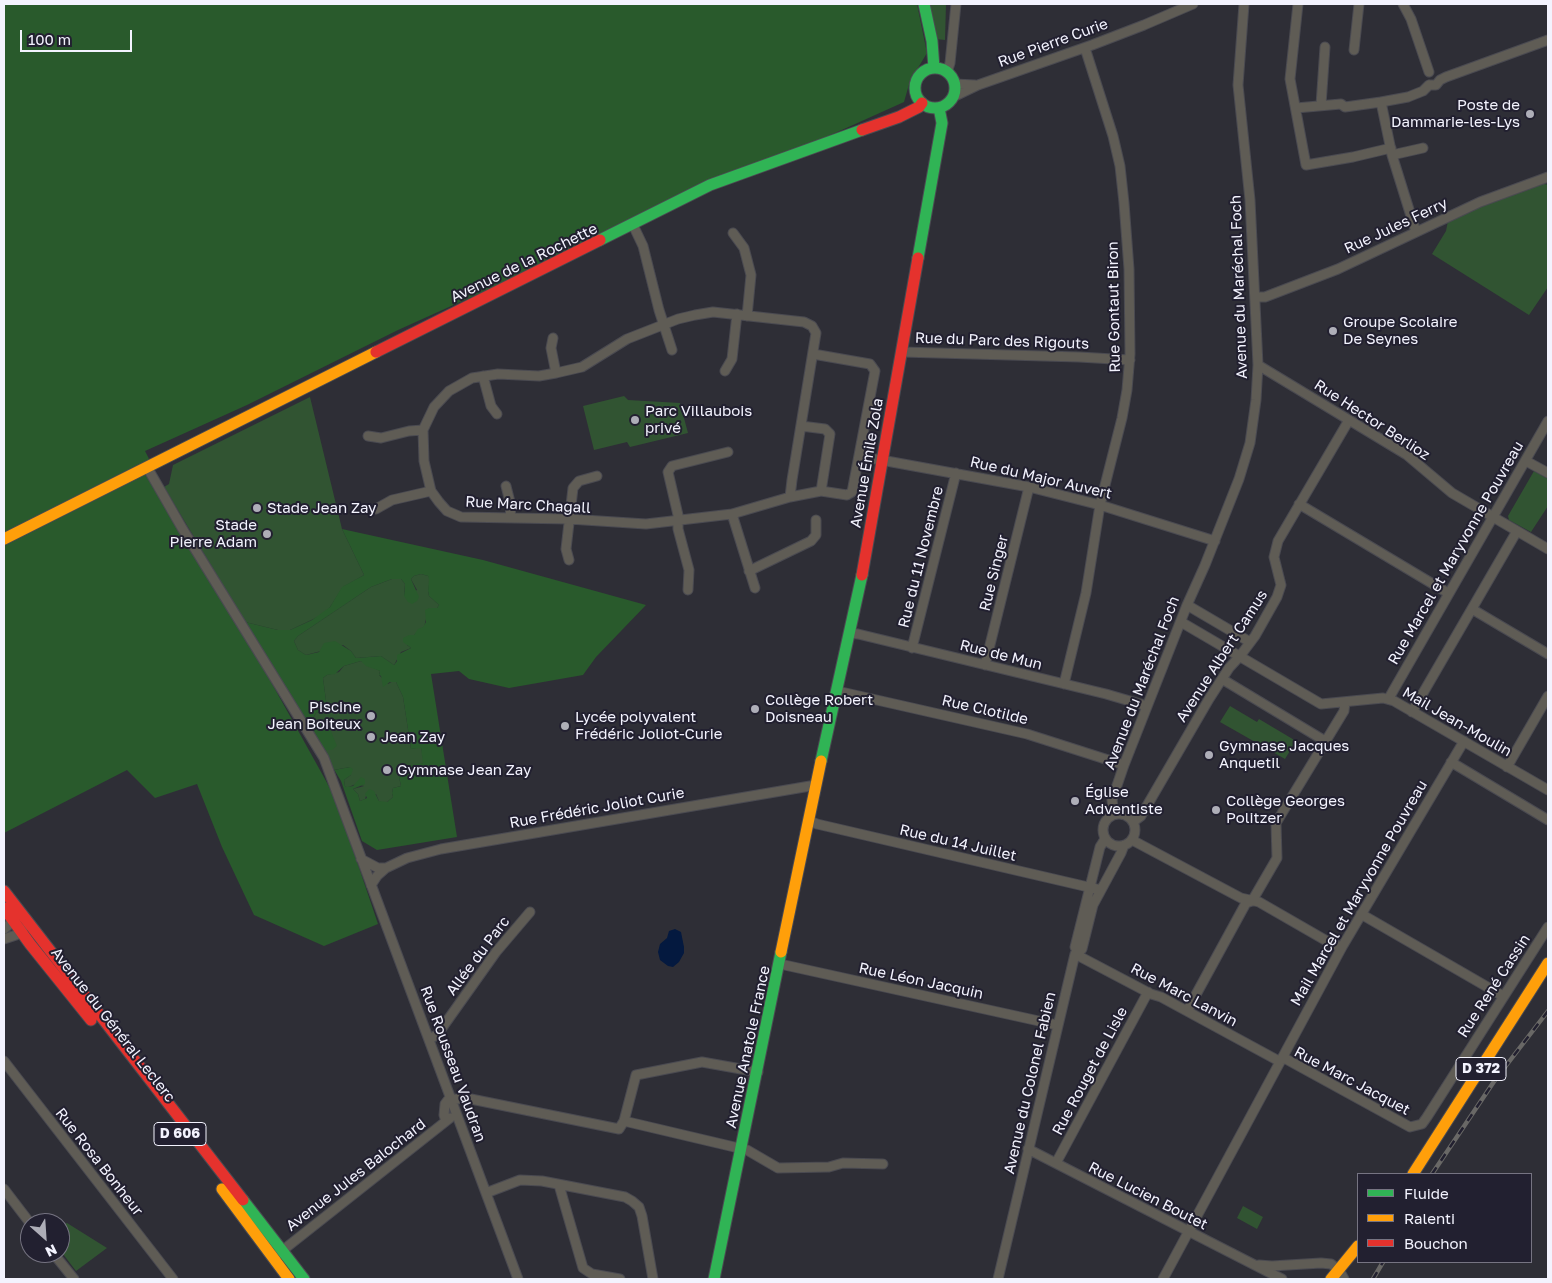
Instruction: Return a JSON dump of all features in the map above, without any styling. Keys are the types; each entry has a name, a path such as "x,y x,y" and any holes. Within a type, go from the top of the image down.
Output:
{"main road":[{"path":"924,4 933,50 934,68"},
{"path":"934,68 946,72 952,77 955,84 953,97 947,104 939,108 930,107 922,103 917,96 916,82 925,71 934,68"},
{"name":"Avenue de la Rochette","path":"4,539 710,185 899,117 919,107 922,103"},
{"name":"Avenue Émile Zola","path":"810,821 816,785 868,545 941,128 939,108"},
{"name":"Avenue Anatole France","path":"714,1279 810,821"},
{"name":"Avenue du Général Leclerc","path":"4,891 17,918"},
{"name":"Avenue du Général Leclerc","path":"4,908 28,930 164,1112 277,1254 287,1275 304,1279"},
{"name":"D 372","path":"1414,1173 1548,963"},
{"path":"1331,1279 1342,1274 1357,1248"}],"street":[{"path":"946,72 950,63 956,4"},
{"name":"Rue Pierre Curie","path":"953,97 978,85 1085,48 1193,4"},
{"name":"Avenue du Maréchal Foch","path":"1114,814 1112,800 1124,766 1146,706 1215,541 1239,479 1250,442 1256,400 1258,365 1248,172 1238,86 1244,4"},
{"path":"1298,4 1290,79 1306,165 1423,148"},
{"path":"1354,50 1358,4"},
{"path":"1403,4 1429,72 1425,79 1429,85 1436,86 1440,80 1548,40"},
{"path":"1320,105 1325,47"},
{"name":"Rue Gontaut Biron","path":"1064,684 1086,593 1100,505 1128,390 1130,360 1129,269 1120,166 1113,136 1085,48"},
{"path":"1429,72 1438,73 1440,80"},
{"name":"Rue Pierre Curie","path":"955,84 978,85"},
{"path":"1296,108 1341,104 1345,107 1381,102 1423,91 1429,85"},
{"path":"1381,102 1392,152 1416,232"},
{"name":"Rue Jules Ferry","path":"1255,297 1265,297 1338,269 1480,202 1548,177"},
{"path":"633,225 643,246 672,350"},
{"path":"733,233 744,248 751,275 747,316"},
{"name":"Rue Marc Chagall","path":"790,497 814,354 816,333 808,323 713,312 695,314 627,339 582,366 539,376 498,374 472,378 449,391 434,408 423,430 424,461 431,491 447,511 461,517 569,519 646,524 732,514 790,497 820,491 847,495 852,492 859,456"},
{"path":"725,371 732,359 737,314"},
{"path":"553,338 551,348 556,373"},
{"name":"Rue du Parc des Rigouts","path":"902,352 1130,360"},
{"path":"814,354 870,364 875,371 859,456"},
{"name":"Rue Hector Berlioz","path":"1258,365 1407,455 1452,493 1548,549"},
{"path":"483,376 491,406 497,414"},
{"name":"Avenue Albert Camus","path":"1133,822 1141,816 1201,712 1222,679 1250,642 1278,597 1280,585 1274,551 1278,541 1349,420"},
{"name":"Rue Marcel et Maryvonne Pouvreau","path":"1389,698 1548,421"},
{"path":"801,426 825,429 830,434 820,491"},
{"path":"368,436 381,438 409,431 423,430"},
{"path":"688,590 689,570 678,529 668,472 669,468 728,452"},
{"name":"Rue du Major Auvert","path":"859,456 1030,487 1100,505 1215,541"},
{"path":"1526,461 1548,473"},
{"name":"Rue Rousseau Vaudran","path":"147,467 182,528 324,758 344,807 361,859 518,1279"},
{"name":"Rue du 11 Novembre","path":"912,648 956,473"},
{"path":"570,560 566,549 574,488 579,481 597,476"},
{"path":"506,486 511,506 510,518"},
{"name":"Rue Singer","path":"985,665 1030,487"},
{"path":"376,509 392,500 431,491"},
{"path":"1299,504 1448,594"},
{"path":"732,514 755,588"},
{"path":"749,571 811,542 816,535 816,520"},
{"path":"1412,712 1517,531"},
{"path":"1187,605 1250,642"},
{"path":"1472,609 1548,654"},
{"name":"Mail Jean-Moulin","path":"1181,622 1321,704 1389,698 1548,790"},
{"name":"Rue de Mun","path":"849,633 1064,684 1146,706"},
{"path":"1222,679 1325,740"},
{"name":"Rue Clotilde","path":"837,691 1028,734 1124,766"},
{"path":"1507,767 1548,696"},
{"path":"1187,1011 1246,903 1252,901 1277,858 1276,823 1344,711 1345,702"},
{"path":"1332,703 1336,711 1337,720"},
{"name":"Mail Marcel et Maryvonne Pouvreau","path":"1163,1279 1342,947 1464,741"},
{"path":"1451,762 1548,820"},
{"name":"Rue Frédéric Joliot Curie","path":"371,885 386,868 408,858 441,849 816,785"},
{"path":"1076,952 1082,949 1093,905 1121,853 1128,842 1135,831 1133,822 1122,814 1114,814 1106,820 1103,834 1114,845 1128,842 1241,898 1259,902 1332,944 1342,947"},
{"name":"Rue du 14 Juillet","path":"810,821 1090,891 1101,890"},
{"path":"1090,891 1100,847 1105,838"},
{"path":"361,859 378,868 386,868"},
{"name":"Avenue du Colonel Fabien","path":"998,1279 1057,1025 1076,952 1075,947 1090,891"},
{"name":"Allée du Parc","path":"429,1039 438,1035 496,952 530,912"},
{"path":"1361,914 1503,996"},
{"path":"4,929 17,918"},
{"name":"Rue René Cassin","path":"1410,1127 1422,1124 1548,927"},
{"path":"4,940 28,930"},
{"name":"Rue Marc Lanvin","path":"1076,952 1277,1060 1281,1060"},
{"name":"Rue Léon Jacquin","path":"780,964 1057,1025"},
{"name":"Rue Rouget de Lisle","path":"1056,1163 1148,992"},
{"name":"Rue Marc Jacquet","path":"1281,1060 1286,1060 1410,1127"},
{"name":"Rue Rosa Bonheur","path":"4,1061 173,1279"},
{"path":"446,1121 444,1115 445,1104 448,1100 466,1098 619,1128 624,1121 636,1075 702,1062 758,1072"},
{"name":"Avenue Jules Balochard","path":"277,1254 456,1113"},
{"path":"624,1121 747,1150 778,1168 829,1167 843,1163 884,1164"},
{"name":"Rue Lucien Boutet","path":"1028,1149 1282,1279"},
{"path":"486,1193 520,1180 542,1181 625,1198 639,1207 653,1279"},
{"path":"558,1185 583,1268 592,1274 620,1279"},
{"path":"4,1189 22,1213"},
{"path":"61,1263 74,1279"},
{"path":"1256,1265 1331,1264 1342,1274"}],"green space":[{"path":"4,4 917,4 927,53 910,81 904,102 398,330 247,405 145,451 169,498 336,799 378,924 324,946 254,915 222,847 197,784 155,798 127,770 4,833"},
{"path":"929,4 946,4 945,40 936,39"},
{"path":"1542,183 1548,185 1548,287 1529,315 1432,254 1446,231 1448,221 1482,204"},
{"name":"Parc Villaubois privé","path":"624,396 628,400 680,403 688,433 630,447 627,442 594,450 583,406"},
{"name":"Stade Jean Zay","path":"310,397 342,529 364,575 343,587 330,607 322,615 290,630 278,630 245,622 164,487 169,484 173,465"},
{"path":"1534,471 1548,479 1548,506 1531,532 1509,520 1508,516"},
{"path":"342,529 483,560 646,605 596,657 583,675 509,688 469,679 459,671 431,674 457,837 377,850 362,841 341,781 334,770 350,767 353,769 351,775 344,780 346,787 353,786 361,777 365,779 365,784 353,789 358,794 360,801 367,798 365,794 369,789 374,791 379,801 387,802 393,797 393,788 401,786 396,768 423,763 421,748 411,749 403,697 396,682 390,682 383,687 381,676 379,675 380,671 366,666 361,661 344,666 335,674 327,675 323,678 327,708 323,712 316,713 312,720 315,723 324,720 328,724 337,746 332,750 323,750 330,763 245,622 278,630 290,630 312,620 330,607 342,587 364,575","holes":["421,574 428,576 429,596 439,605 437,608 425,610 426,622 423,627 418,629 414,635 403,638 403,642 411,648 397,655 397,661 394,665 381,656 356,658 351,651 335,641 324,643 319,652 306,655 298,650 294,641 298,636 371,587 392,579 401,579 405,584 404,596 408,602 412,604 417,601 419,597 411,579"]},
{"path":"421,574 428,576 430,579 429,596 439,605 437,608 429,608 424,627 414,635 409,635 407,645 411,648 401,652 394,665 381,656 356,658 343,645 306,655 298,650 294,641 298,636 371,587 392,579 401,579 405,584 404,596 417,590 411,579"},
{"name":"Jean Zay","path":"361,661 380,671 379,675 388,684 393,681 396,682 403,697 411,749 421,747 424,763 398,772 401,786 393,788 393,797 387,802 382,803 376,794 366,796 365,799 360,801 358,794 353,789 364,786 356,784 346,788 344,780 351,775 350,767 334,770 322,749 329,729 328,724 324,720 314,723 312,720 316,713 323,712 327,708 323,678 339,672 344,666"},
{"path":"1230,706 1257,722 1259,719 1296,741 1285,759 1220,722"},
{"path":"1243,1206 1263,1217 1257,1229 1237,1218"},
{"path":"70,1225 107,1248 76,1271 70,1263"}],"water":[{"path":"675,929 681,932 684,953 679,962 673,967 660,960 658,952 660,944 667,938 669,931"}],"railway":[{"path":"1433,1173 1495,1080 1548,1011"},
{"path":"1373,1279 1382,1263"}],"traffic: fast":[{"path":"924,4 932,41 934,68"},
{"path":"935,68 946,71 952,77 955,88 952,99 946,105 935,108 924,105 918,99 915,88 918,77 924,71 935,68"},
{"path":"918,258 942,123 939,108"},
{"path":"600,240 710,185 862,130"},
{"path":"821,761 862,575"},
{"path":"714,1279 781,952"},
{"path":"243,1200 304,1279"}],"traffic: slow":[{"path":"4,539 376,352"},
{"path":"781,952 821,761"},
{"path":"1414,1173 1548,963"},
{"path":"222,1189 289,1279"},
{"path":"1331,1279 1357,1247"}],"traffic: jam":[{"path":"862,130 899,117 919,107 922,103"},
{"path":"376,352 600,240"},
{"path":"862,575 918,258"},
{"path":"4,891 243,1200"},
{"path":"4,908 30,944 91,1020"}],"place":[{"name":"Poste de Dammarie-les-Lys","path":"1530,114"},
{"name":"Groupe Scolaire De Seynes","path":"1333,331"},
{"name":"Parc Villaubois privé","path":"635,420"},
{"name":"Stade Jean Zay","path":"257,508"},
{"name":"Stade Pierre Adam","path":"267,534"},
{"name":"Collège Robert Doisneau","path":"755,709"},
{"name":"Piscine Jean Boiteux","path":"371,716"},
{"name":"Lycée polyvalent Frédéric Joliot-Curie","path":"565,726"},
{"name":"Jean Zay","path":"371,737"},
{"name":"Gymnase Jacques Anquetil","path":"1209,755"},
{"name":"Gymnase Jean Zay","path":"387,770"},
{"name":"Église Adventiste","path":"1075,801"},
{"name":"Collège Georges Politzer","path":"1216,810"}]}
